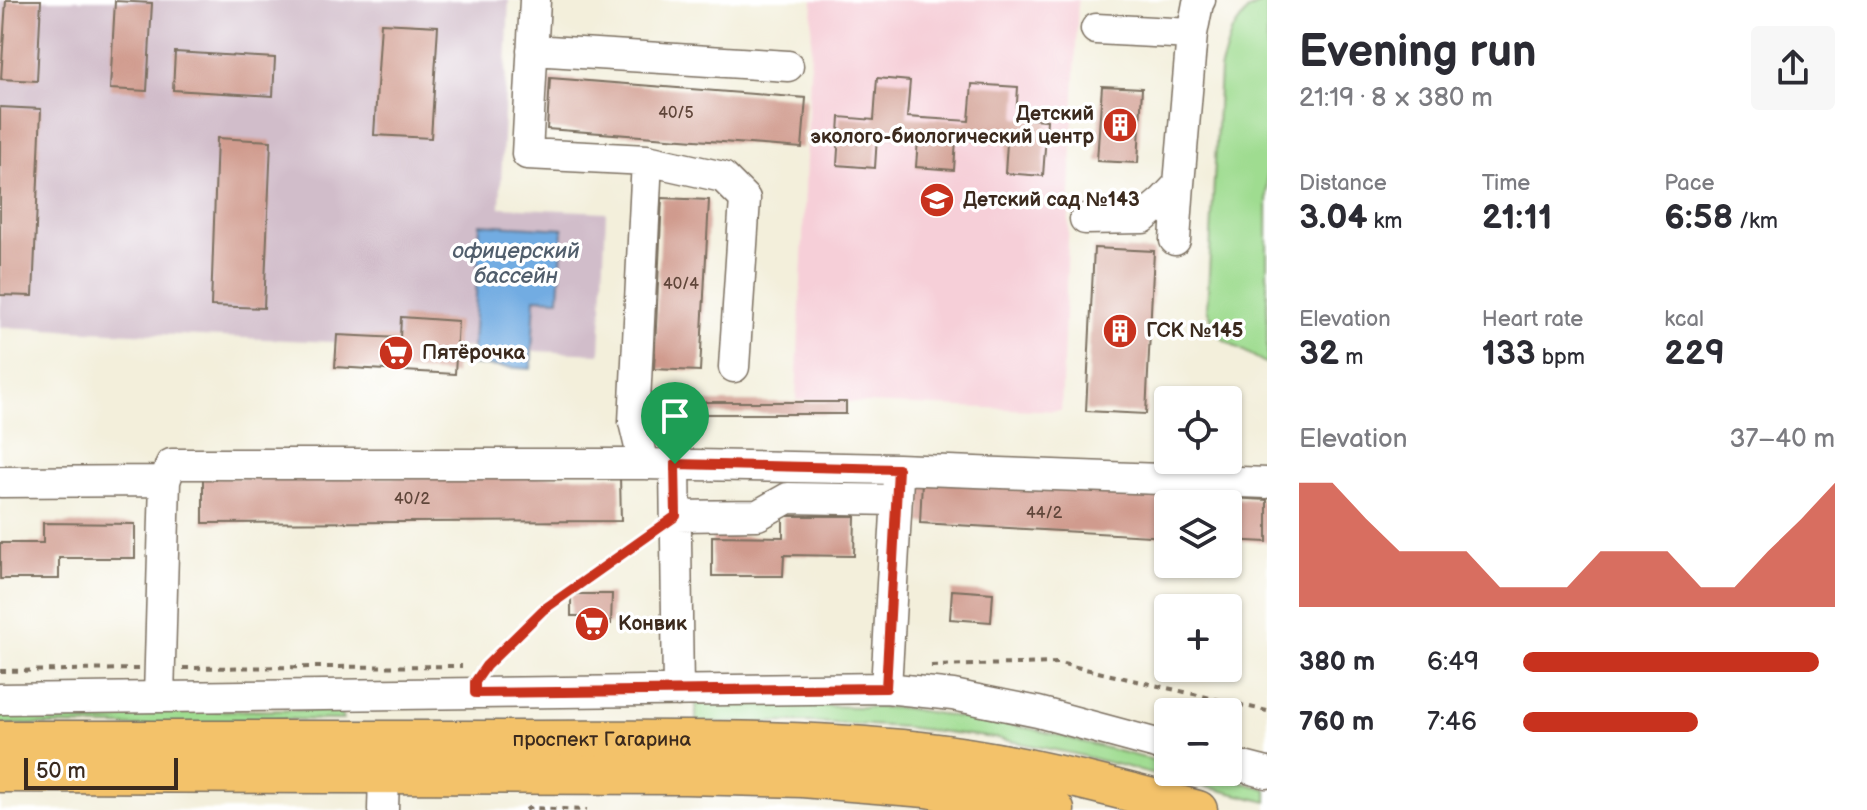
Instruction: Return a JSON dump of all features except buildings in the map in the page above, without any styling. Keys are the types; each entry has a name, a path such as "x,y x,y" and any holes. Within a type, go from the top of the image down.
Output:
{"main road":[{"name":"проспект Гагарина","path":"0,740 688,740 824,743 922,751 1004,764 1198,810"},
{"name":"проспект Гагарина","path":"0,773 384,792 685,775 802,778 926,788 1055,810"}],"street":[{"path":"535,0 527,154 647,160 723,177 745,199 734,367"},
{"path":"1175,240 1192,34 1200,0"},
{"path":"1096,29 1192,34"},
{"path":"532,50 788,66"},
{"path":"644,464 634,422 647,160"},
{"path":"1085,219 1143,218 1179,184"},
{"path":"159,697 165,481 171,464 675,464 1267,483"},
{"path":"675,464 678,691"},
{"path":"886,688 898,469"},
{"path":"0,482 165,481"},
{"path":"676,516 758,515 788,498 897,500"},
{"path":"0,699 886,688 953,695 1038,712 1154,743"},
{"path":"1242,767 1267,773"}],"path":[{"path":"475,693 475,682 486,666 543,610 676,516"},
{"path":"526,810 587,810"}],"shaded area":[{"path":"0,0 509,0 500,207 606,212 600,354 0,327"},
{"name":"Детский сад №143","path":"813,0 1078,0 1061,411 796,400"}],"green space":[{"path":"1267,0 1267,364 1221,338 1207,309 1220,70 1231,33 1247,11"},
{"path":"696,703 903,708 1033,729 1154,760 1154,774 994,738 904,727 812,722 696,723"},
{"path":"341,710 343,720 268,719 229,728 0,724 0,712"},
{"path":"1242,783 1267,789 1267,802 1203,786 1242,786"}],"water":[{"name":"офицерский бассейн","path":"480,224 563,229 559,299 535,298 531,369 472,365"}],"place":[{"name":"Детский эколого-биологический центр","path":"1120,125"},
{"name":"Детский сад №143","path":"937,200"},
{"name":"ГСК №145","path":"1120,331"},
{"name":"Пятёрочка","path":"396,353"},
{"name":"Конвик","path":"592,624"}],"route":[{"path":"675,464 898,469 886,688 475,693 475,682 486,666 543,610 676,516 675,464"}]}
